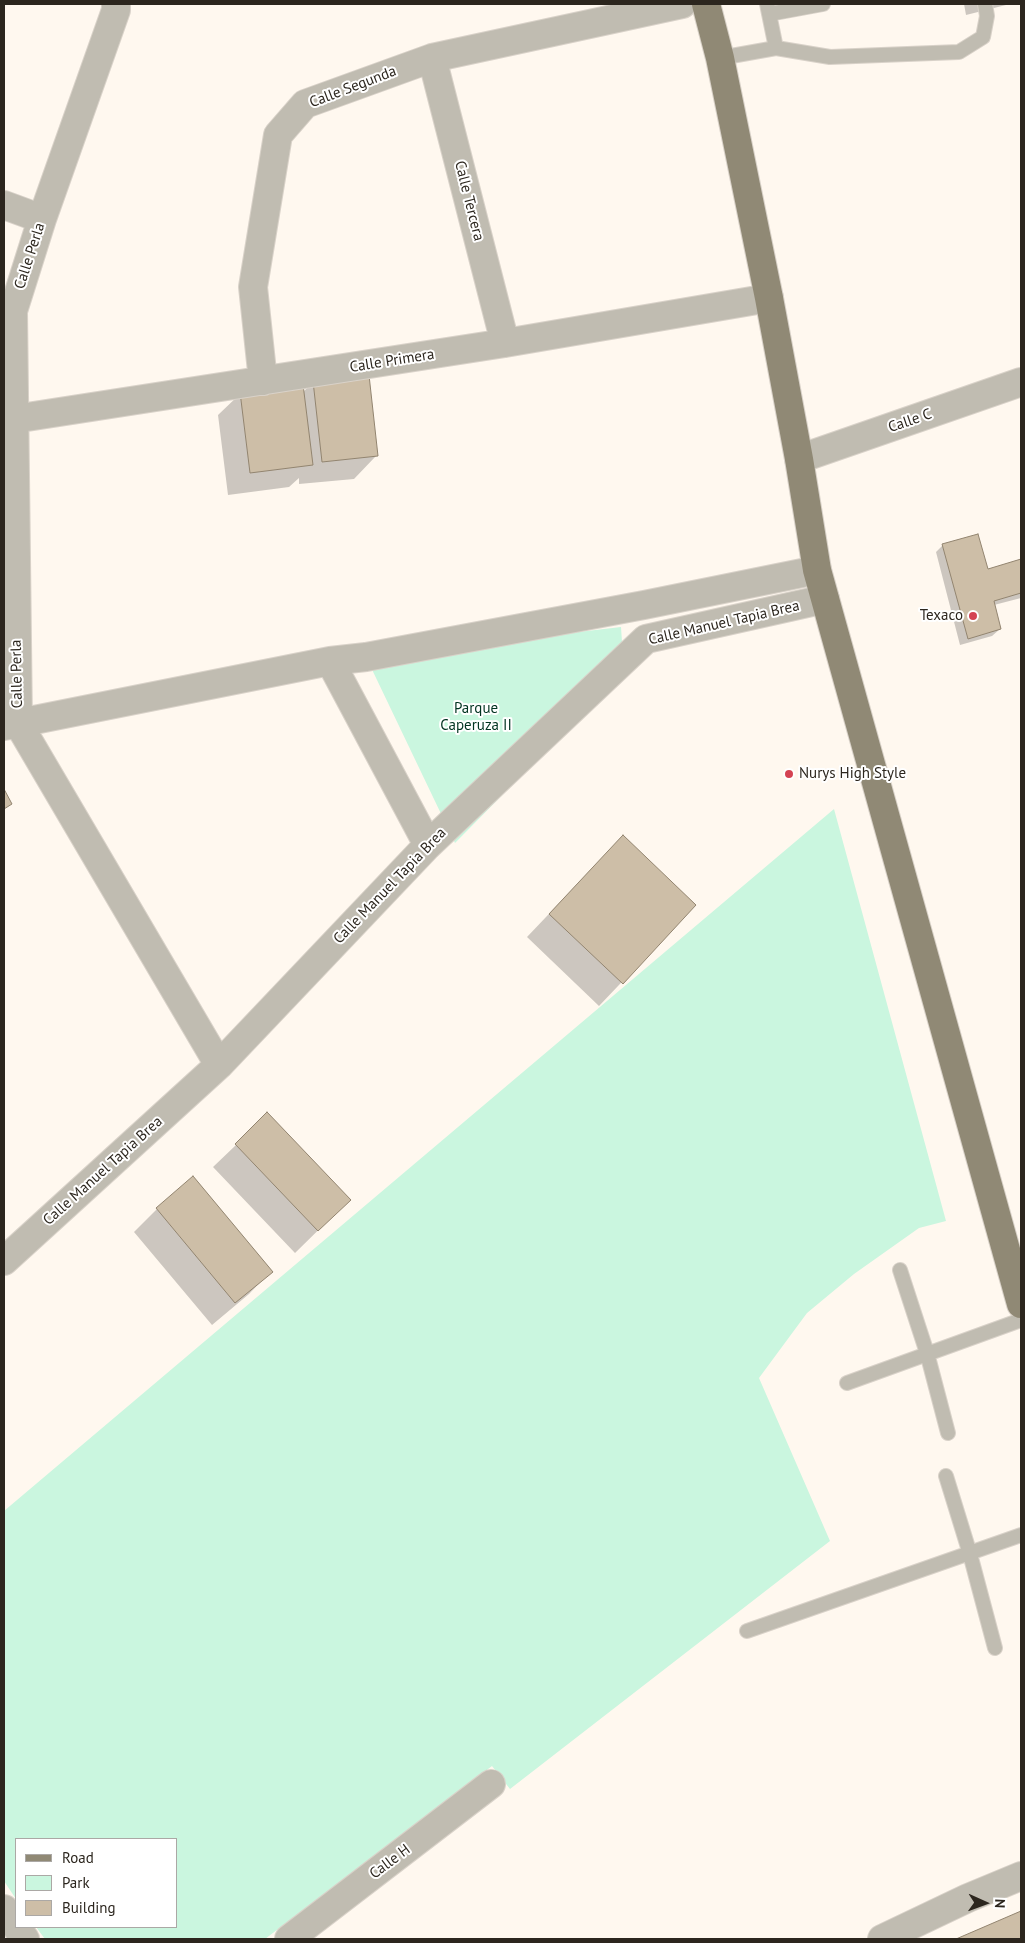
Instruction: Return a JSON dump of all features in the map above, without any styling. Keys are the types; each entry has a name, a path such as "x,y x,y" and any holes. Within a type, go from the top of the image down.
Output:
{"main road":[{"path":"706,4 720,58 769,298 799,459 817,570 1021,1304"}],"street":[{"name":"Calle Perla","path":"116,4 116,10 42,219 13,311 14,419 11,724 219,1066"},
{"name":"Calle Segunda","path":"263,381 253,287 278,136 305,104 432,58 682,4"},
{"name":"Calle Tercera","path":"432,58 505,343"},
{"path":"4,205 42,219"},
{"name":"Calle Primera","path":"14,419 505,343 769,298"},
{"name":"Calle C","path":"799,459 1021,382"},
{"path":"11,724 330,661 366,657 644,605 817,570"},
{"name":"Calle Manuel Tapia Brea","path":"4,1260 219,1066 428,845 646,639 825,599"},
{"path":"644,605 646,639"},
{"path":"330,661 428,845"},
{"name":"Calle H","path":"295,1938 492,1784"},
{"path":"882,1939 968,1898 1021,1876"},
{"path":"4,1910 15,1925"},
{"path":"17,1928 25,1939"}],"lane":[{"path":"776,48 768,9 823,4"},
{"path":"720,58 776,48 830,57 958,52 983,37 988,16 985,4"},
{"path":"900,1270 927,1354 948,1433"},
{"path":"847,1384 1021,1320"},
{"path":"946,1476 970,1554 995,1648"},
{"path":"747,1631 1021,1536"}],"green space":[{"name":"Parque Caperuza II","path":"621,627 624,672 455,843 366,657"},
{"path":"834,809 946,1221 919,1228 854,1274 807,1313 759,1378 830,1541 510,1789 492,1766 265,1939 45,1939 37,1928 178,1928 178,1838 15,1838 15,1898 4,1881 4,1511"}],"building":[{"path":"369,375 378,456 322,462 313,381"},
{"path":"303,384 313,465 250,473 240,392"},
{"path":"978,534 988,569 1021,559 1021,593 994,601 1001,629 968,639 942,544"},
{"path":"4,789 12,804 4,809"},
{"path":"623,835 696,905 623,984 549,914"},
{"path":"267,1112 351,1200 318,1231 235,1144"},
{"path":"193,1176 273,1272 235,1303 156,1208"},
{"path":"1021,1911 1021,1939 956,1939"}],"place":[{"name":"Texaco","path":"973,616"},
{"name":"Nurys High Style","path":"789,774"}]}
